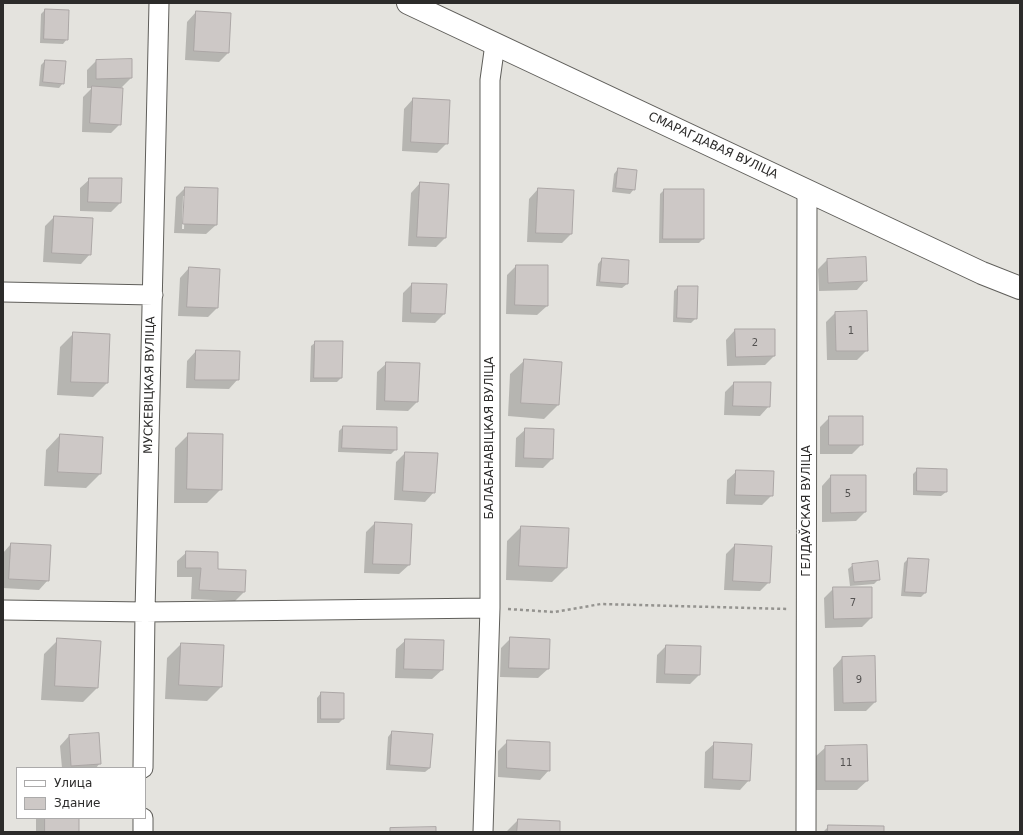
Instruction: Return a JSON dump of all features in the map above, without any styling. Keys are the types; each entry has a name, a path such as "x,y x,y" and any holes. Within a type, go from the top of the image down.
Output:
{"street":[{"name":"МУСКЕВІЦКАЯ ВУЛІЦА","path":"143,767 145,612 159,3"},
{"name":"СМАРАГДАВАЯ ВУЛІЦА","path":"408,3 982,273 1020,288"},
{"name":"БАЛАБАНАВІЦКАЯ ВУЛІЦА","path":"483,832 490,608 490,80 495,44"},
{"name":"ГЕЛДАЎСКАЯ ВУЛІЦА","path":"806,832 808,191"},
{"path":"3,292 153,295"},
{"path":"3,610 145,612 490,608"},
{"path":"143,819 143,832"}],"path":[{"path":"490,608 554,612 601,604 807,609"}],"building":[{"path":"45,9 69,10 68,40 44,39"},
{"path":"196,11 231,13 229,53 194,51"},
{"path":"132,59 132,78 96,79 96,60"},
{"path":"45,60 66,61 64,84 43,82"},
{"path":"92,86 123,88 121,125 90,123"},
{"path":"413,98 450,100 448,144 411,142"},
{"path":"618,168 637,170 635,190 616,188"},
{"path":"89,178 122,178 121,203 88,202"},
{"path":"420,182 449,184 446,238 417,237"},
{"path":"185,187 218,188 217,225 183,224"},
{"path":"538,188 574,190 572,234 536,233"},
{"path":"664,189 704,189 704,239 663,239"},
{"path":"54,216 93,218 91,255 52,253"},
{"path":"866,257 867,281 828,283 827,259"},
{"path":"602,258 629,260 628,284 600,282"},
{"path":"516,265 548,265 548,306 515,305"},
{"path":"189,267 220,269 218,308 187,307"},
{"path":"412,283 447,284 445,314 411,313"},
{"path":"678,286 698,286 697,319 677,318"},
{"path":"867,311 868,351 836,351 835,312"},
{"path":"735,329 775,329 775,356 736,357"},
{"path":"73,332 110,334 108,383 71,382"},
{"path":"315,341 343,341 342,378 314,378"},
{"path":"196,350 240,351 239,380 195,380"},
{"path":"524,359 562,362 559,405 521,403"},
{"path":"386,362 420,363 418,402 385,401"},
{"path":"734,382 771,382 770,407 733,406"},
{"path":"829,416 863,416 863,445 829,445"},
{"path":"343,426 397,427 397,450 342,448"},
{"path":"525,428 554,429 553,459 524,458"},
{"path":"188,433 223,434 222,490 187,489"},
{"path":"60,434 103,437 101,474 58,472"},
{"path":"405,452 438,453 435,493 403,491"},
{"path":"917,468 947,469 947,492 917,491"},
{"path":"736,470 774,471 773,496 735,495"},
{"path":"831,475 866,475 866,512 831,513"},
{"path":"375,522 412,524 410,565 373,564"},
{"path":"521,526 569,528 567,568 519,566"},
{"path":"11,543 51,545 49,581 9,579"},
{"path":"735,544 772,546 770,583 733,581"},
{"path":"186,551 218,552 218,569 246,570 245,592 199,590 201,568 186,568"},
{"path":"908,558 929,559 926,593 905,592"},
{"path":"878,561 880,580 854,582 852,564"},
{"path":"833,587 872,587 872,618 834,619"},
{"path":"510,637 550,639 549,669 509,668"},
{"path":"57,638 101,641 98,688 55,686"},
{"path":"405,639 444,640 443,670 404,669"},
{"path":"181,643 224,645 222,687 179,685"},
{"path":"666,645 701,646 700,675 665,674"},
{"path":"875,656 876,702 843,703 842,657"},
{"path":"321,692 344,693 344,719 321,719"},
{"path":"392,731 433,734 430,768 390,765"},
{"path":"99,733 101,764 71,766 69,735"},
{"path":"507,740 550,742 550,771 507,768"},
{"path":"714,742 752,744 750,781 713,779"},
{"path":"867,745 868,781 825,781 825,746"},
{"path":"45,819 79,819 79,832 45,832"},
{"path":"518,819 560,821 560,832 517,832"},
{"path":"828,825 884,826 884,832 828,832"},
{"path":"436,827 436,832 390,832 390,828"}]}
